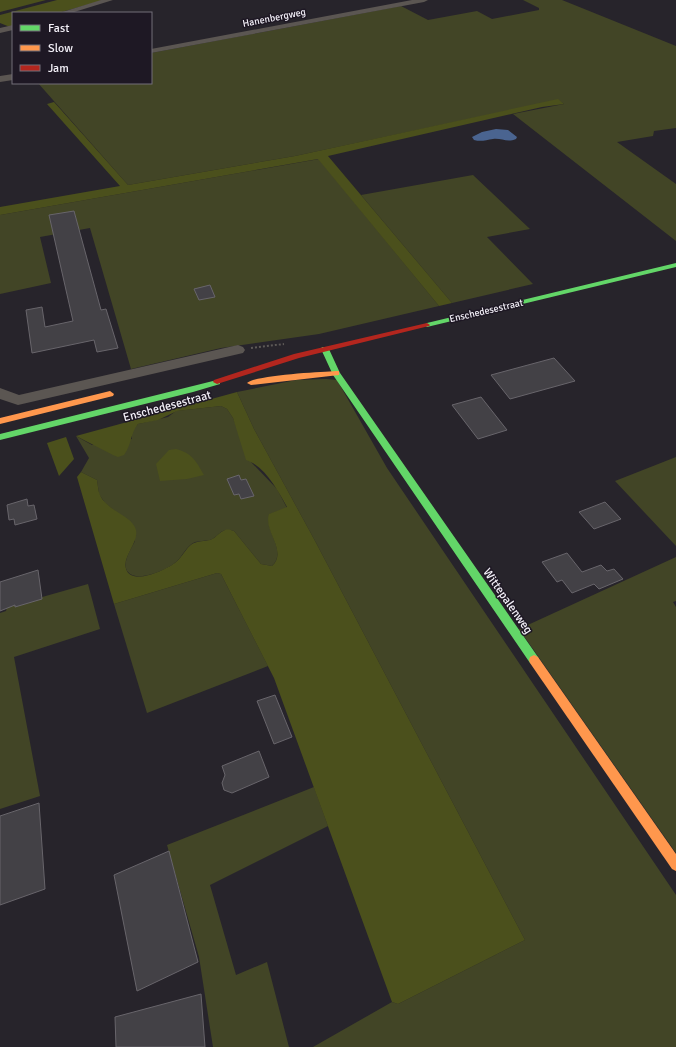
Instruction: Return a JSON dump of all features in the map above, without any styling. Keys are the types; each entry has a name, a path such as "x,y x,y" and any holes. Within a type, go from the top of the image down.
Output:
{"street":[{"path":"67,12 109,0"},
{"name":"Hanenbergweg","path":"152,51 424,0"},
{"path":"0,31 12,27"},
{"path":"0,79 12,77"},
{"name":"Enschedesestraat","path":"0,437 190,390 297,356 676,265"},
{"name":"Wittepalenweg","path":"325,349 336,373 676,865"},
{"name":"Enschedesestraat","path":"0,394 18,400 127,374 240,357 297,356"},
{"path":"243,385 274,378 314,376 336,373"},
{"path":"0,420 120,392"}],"green space":[{"path":"0,0 46,0 0,12"},
{"path":"57,0 104,0 62,12 12,12 12,26 10,27 0,23 0,15"},
{"path":"523,0 562,0 676,46 676,128 654,131 653,136 617,142 676,184 676,241 513,114 564,104 558,100 295,156 128,185 39,84 152,84 152,53 401,6 428,20 477,11 492,19 539,10 539,8"},
{"path":"558,99 564,104 542,107 328,156 452,303 439,306 318,159 0,215 0,207 120,186 47,104 54,102 128,185 295,156"},
{"path":"319,159 439,306 319,334 221,348 131,369 90,228 40,237 51,283 0,294 0,215"},
{"path":"473,175 530,229 487,237 533,284 452,303 361,195"},
{"path":"296,380 337,380 387,468 676,895 676,1047 313,1047 392,1002 398,1004 525,940 314,539 254,429 237,392"},
{"path":"237,392 254,429 314,539 525,940 398,1004 392,1002 274,678 221,574 217,573 114,604 77,477 81,472 97,480 99,493 103,501 134,525 136,530 135,540 126,561 127,571 131,575 143,576 159,572 176,562 192,544 210,540 227,530 234,531 261,564 272,566 276,560 277,554 269,527 269,514 287,507 265,473 253,463 246,460 233,418 227,409 221,406 177,411 158,420 138,424 135,428 127,451 124,455 118,457 76,436"},
{"path":"221,406 227,409 233,418 251,462 277,489 287,508 270,514 270,527 277,547 276,560 272,566 261,564 234,531 226,530 220,532 210,540 195,542 187,548 176,562 159,572 145,576 132,575 126,569 126,561 135,541 115,511 105,503 99,494 97,480 81,472 89,458 76,436 92,445 132,439 132,431 138,424 168,417 176,411"},
{"path":"66,437 74,459 59,476 47,443"},
{"path":"176,449 190,455 204,475 187,479 160,481 156,464 169,450"},
{"path":"676,457 676,546 615,481"},
{"path":"676,557 676,601 673,602 676,607 676,853 519,629"},
{"path":"217,573 221,574 268,666 147,713 114,604"},
{"path":"88,584 100,629 14,657 40,796 0,809 0,613 6,611 7,607"},
{"path":"314,787 328,826 210,885 236,975 267,962 289,1047 213,1047 199,957 167,845"}],"water":[{"path":"496,129 508,130 517,137 516,139 510,141 493,139 479,141 474,140 472,137 482,132"}],"building":[{"path":"74,211 101,310 106,309 118,348 97,352 94,340 32,353 26,310 42,307 45,327 73,321 49,215"},
{"path":"210,285 215,297 199,300 194,289"},
{"path":"554,358 575,381 510,399 491,375"},
{"path":"481,397 507,430 478,439 452,405"},
{"path":"239,475 241,480 246,479 254,496 241,499 239,494 234,495 227,479"},
{"path":"27,499 28,506 34,505 37,519 15,525 14,519 9,520 7,505"},
{"path":"605,502 621,519 594,529 579,512"},
{"path":"567,553 582,572 601,565 607,571 614,569 623,579 599,589 594,584 572,593 562,580 557,582 542,562"},
{"path":"38,570 42,599 15,607 15,605 0,611 0,582"},
{"path":"275,695 292,737 274,744 257,701"},
{"path":"259,751 269,777 232,793 224,790 222,783 225,775 222,766"},
{"path":"39,803 45,889 0,905 0,816"},
{"path":"169,851 198,962 137,991 114,875"},
{"path":"201,994 205,1047 116,1047 115,1017"}],"traffic: fast":[{"path":"427,325 676,265"},
{"path":"325,349 336,373 534,660"},
{"path":"0,437 217,382"}],"traffic: slow":[{"path":"251,383 272,379 336,373"},
{"path":"0,421 110,394"},
{"path":"534,660 676,865"}],"traffic: jam":[{"path":"217,382 297,356 427,325"}]}
